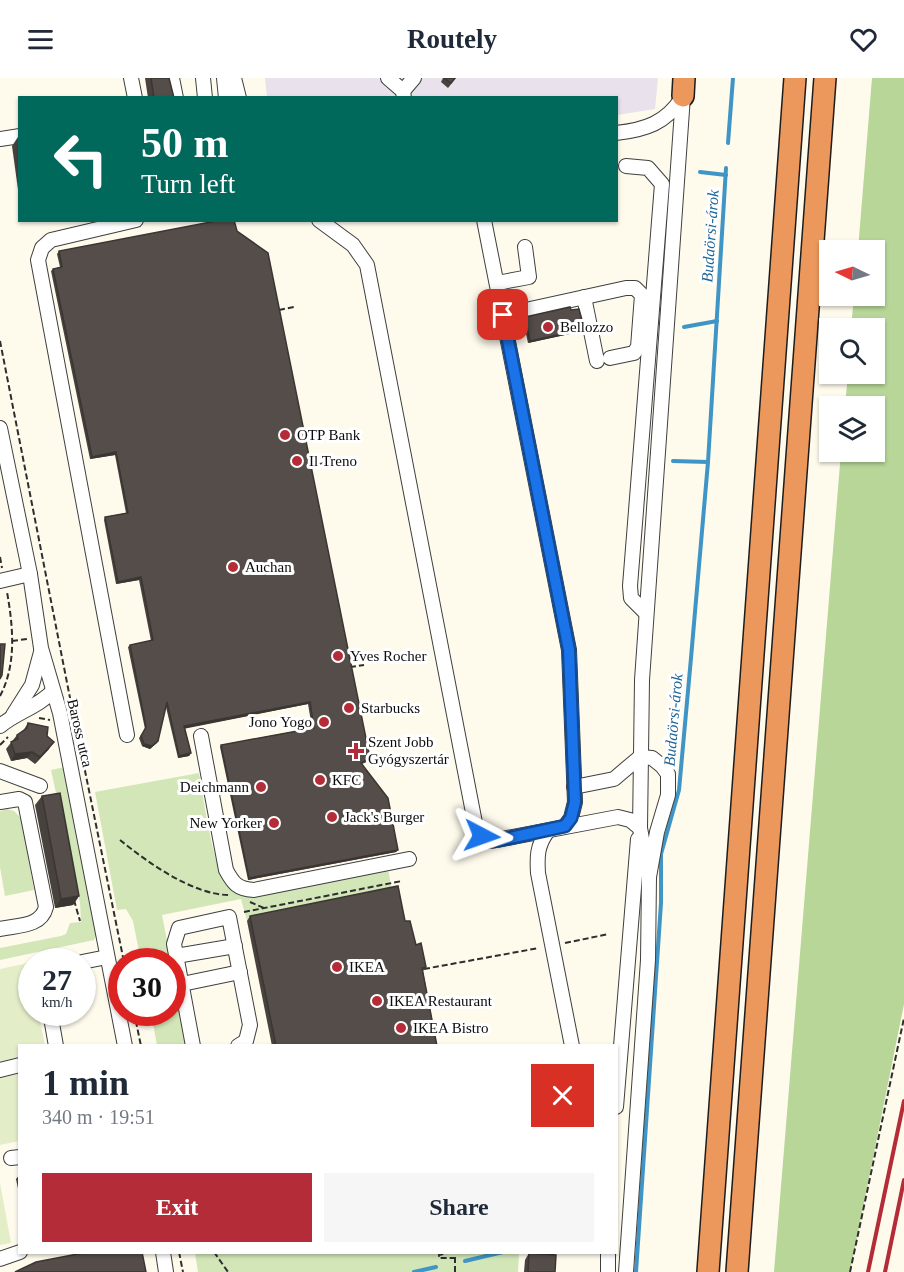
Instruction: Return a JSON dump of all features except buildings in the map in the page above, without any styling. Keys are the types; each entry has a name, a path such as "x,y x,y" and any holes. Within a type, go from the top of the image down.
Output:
{"highway":[{"path":"782,78 788,187"},
{"path":"708,1272 795,78"},
{"path":"737,1272 825,78"}],"street":[{"path":"131,78 135,96"},
{"path":"172,78 176,96"},
{"path":"203,78 205,96"},
{"path":"388,78 404,94 414,78"},
{"path":"233,84 247,96"},
{"path":"618,133 638,130 659,123 674,110 684,87"},
{"path":"618,1082 640,828 645,612 684,87"},
{"path":"0,139 18,136"},
{"path":"626,166 648,168 662,184 630,586 631,598 645,612"},
{"path":"127,735 38,260 42,248 51,240 129,222"},
{"path":"322,222 353,245 367,265 476,828 482,836 491,841 618,817 630,820 640,828 650,877"},
{"path":"484,222 569,650 574,811 565,826"},
{"path":"497,283 529,277 525,247"},
{"path":"503,315 584,297 626,288 635,288 642,295 638,347 634,353 601,357 584,297"},
{"name":"Baross utca","path":"0,428 30,574 41,648 60,713 124,1044"},
{"path":"2,580 30,574"},
{"path":"13,715 32,685 41,648"},
{"path":"0,726 13,715 43,702 53,691"},
{"path":"201,736 226,870 234,885 244,890 254,890 409,859"},
{"path":"574,787 601,784 614,779 640,757 652,758 662,765 668,774 668,795 657,832 650,877 648,960 626,1272"},
{"path":"574,759 583,772 601,784"},
{"path":"0,771 40,786"},
{"path":"0,802 19,799 25,802 46,907 44,916 38,922 0,929"},
{"path":"547,832 539,844 537,856 572,1044"},
{"path":"513,838 525,844 537,856"},
{"path":"175,948 174,935 179,928 229,917 250,1033 246,1041 241,1044"},
{"path":"186,954 235,946"},
{"path":"96,959 107,957"},
{"path":"186,983 240,972"},
{"path":"186,1007 193,1044"},
{"path":"52,1026 56,1044"},
{"path":"0,1070 18,1066"},
{"path":"0,1259 18,1253"},
{"path":"163,1254 166,1272"},
{"path":"608,1254 608,1272"}],"path":[{"path":"278,310 294,306"},
{"path":"0,341 72,706"},
{"path":"309,466 325,463"},
{"path":"0,557 2,580 13,628 8,681 0,696"},
{"path":"350,668 364,665"},
{"path":"74,716 121,948"},
{"path":"44,718 47,721"},
{"path":"120,840 178,880 215,894 236,894"},
{"path":"244,912 402,881"},
{"path":"73,893 80,921"},
{"path":"248,900 264,908"},
{"path":"424,969 609,934"},
{"path":"850,1272 904,1018"},
{"path":"137,1026 141,1044"},
{"path":"179,1254 183,1272"},
{"path":"215,1254 228,1272"},
{"path":"444,1254 439,1255 439,1258 456,1258"},
{"path":"455,1254 455,1272"}],"shaded area":[{"path":"265,78 658,78 655,109 618,115 618,96 267,96"}],"green space":[{"path":"872,78 904,78 904,1004 850,1272 774,1272 840,462 885,462 885,396 846,396 847,384 885,384 885,318 852,318 853,306 885,306 885,240 859,240"},
{"path":"65,767 97,934 94,940 56,948 18,948 18,956 0,960 0,948 61,936 66,934 70,923 81,922 80,903 51,770"},
{"path":"199,773 214,851 224,880 229,887 249,894 261,895 388,869 392,891 247,921 241,899 162,915 168,948 138,948 133,921 126,909 117,910 95,792"},
{"path":"7,809 14,811 21,818 34,890 5,896 0,867 0,811"},
{"path":"18,965 18,1026 41,1026 45,1044 18,1044 18,1060 0,1064 0,969"},
{"path":"153,1026 183,1026 187,1044 157,1044"},
{"path":"18,1074 18,1141 0,1145 0,1078"},
{"path":"0,1183 11,1243 0,1245"},
{"path":"195,1254 519,1254 518,1272 198,1272"}],"waterway":[{"name":"Budaörsi-árok","path":"728,143 733,78"},
{"name":"Budaörsi-árok","path":"636,1272 661,903 661,854 679,790 708,462 726,168"},
{"path":"700,172 726,175"},
{"path":"684,327 717,321"},
{"path":"673,461 708,462"},
{"name":"Budaörsi-árok","path":"465,1261 495,1254"},
{"name":"Budaörsi-árok","path":"414,1272 436,1267"}],"railway":[{"path":"868,1272 904,1101"},
{"path":"885,1272 904,1180"}],"place":[{"name":"Bellozzo","path":"548,327"},
{"name":"OTP Bank","path":"285,435"},
{"name":"Il Treno","path":"297,461"},
{"name":"Auchan","path":"233,567"},
{"name":"Yves Rocher","path":"338,656"},
{"name":"Starbucks","path":"349,708"},
{"name":"Jono Yogo","path":"324,722"},
{"name":"Szent Jobb Gyógyszertár","path":"356,751"},
{"name":"KFC","path":"320,780"},
{"name":"Deichmann","path":"261,787"},
{"name":"Jack's Burger","path":"332,817"},
{"name":"New Yorker","path":"274,823"},
{"name":"IKEA","path":"337,967"},
{"name":"IKEA Restaurant","path":"377,1001"},
{"name":"IKEA Bistro","path":"401,1028"}],"route":[{"path":"482,836 491,841 500,840 547,832 565,826 574,811 575,802 572,669 503,315"}]}
